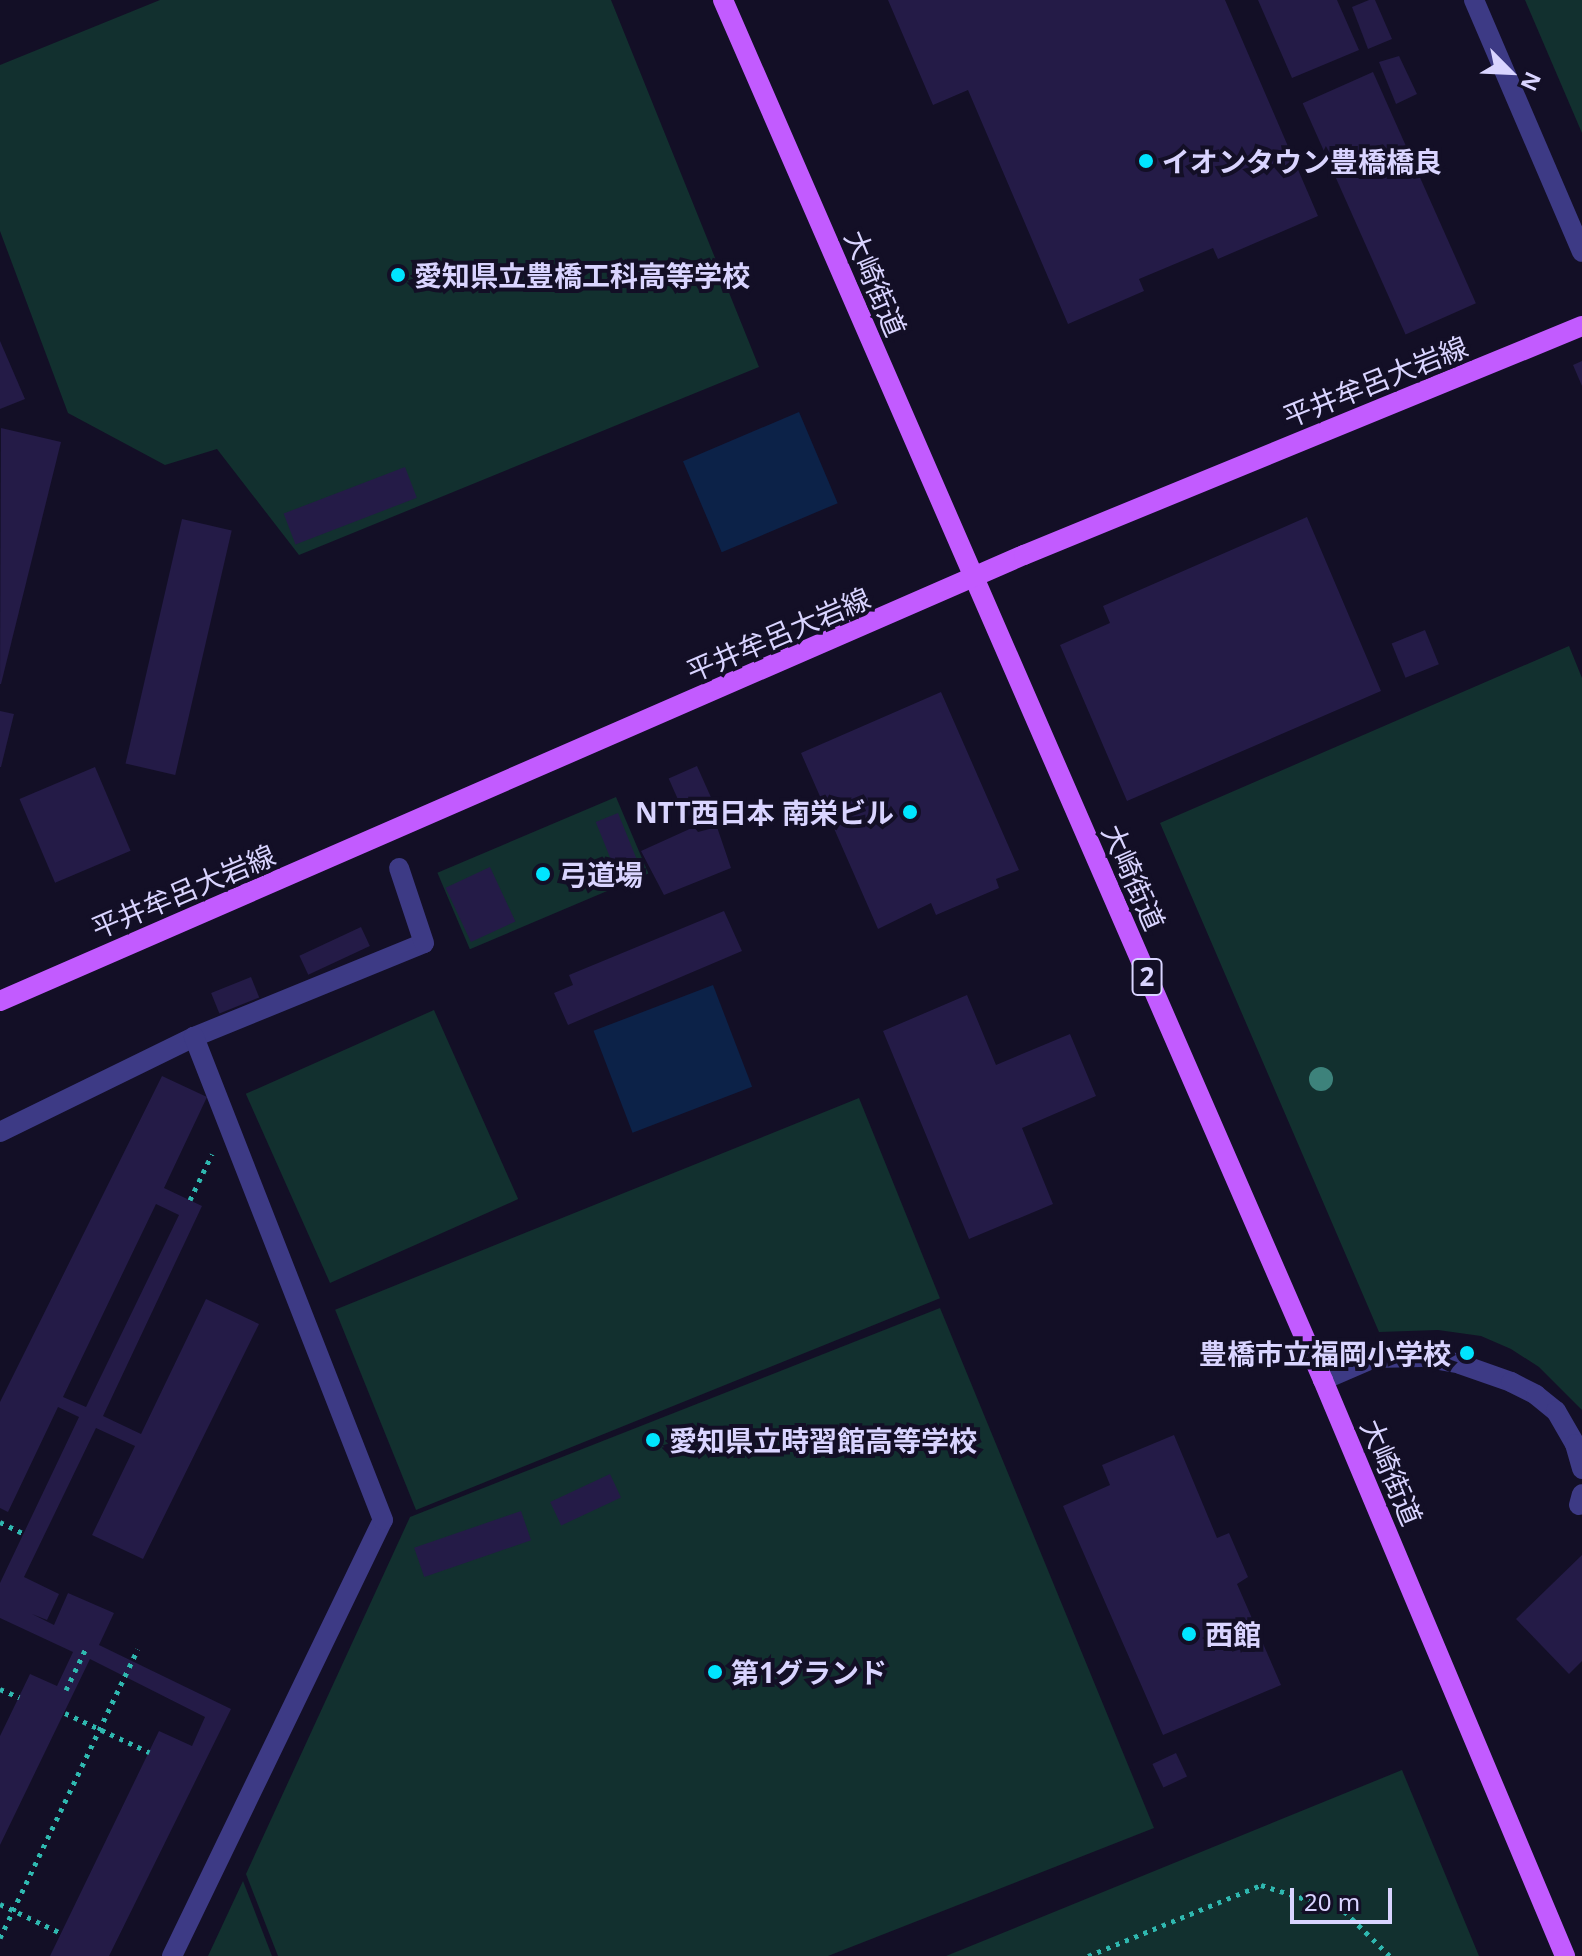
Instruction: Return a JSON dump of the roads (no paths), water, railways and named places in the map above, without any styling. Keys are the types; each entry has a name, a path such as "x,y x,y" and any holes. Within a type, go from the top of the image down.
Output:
{"main road":[{"name":"大崎街道","path":"723,0 1323,1380 1565,1956"},
{"name":"平井牟呂大岩線","path":"0,1001 975,580 1053,543 1582,326"}],"street":[{"path":"1474,0 1582,252"},
{"path":"0,1132 194,1037 424,943 399,868"},
{"path":"172,1956 383,1520 194,1037"},
{"path":"1323,1380 1374,1358 1422,1357 1460,1364 1511,1382 1536,1395 1556,1411 1575,1444 1582,1469"}],"water":[{"path":"799,412 838,503 722,552 683,461"},
{"path":"713,985 752,1087 633,1133 594,1031"}],"place":[{"name":"イオンタウン豊橋橋良","path":"1146,161"},
{"name":"愛知県立豊橋工科高等学校","path":"398,275"},
{"name":"NTT西日本 南栄ビル","path":"910,812"},
{"name":"弓道場","path":"543,874"},
{"name":"豊橋市立福岡小学校","path":"1467,1353"},
{"name":"愛知県立時習館高等学校","path":"653,1440"},
{"name":"西館","path":"1189,1634"},
{"name":"第1グランド","path":"715,1672"}]}
